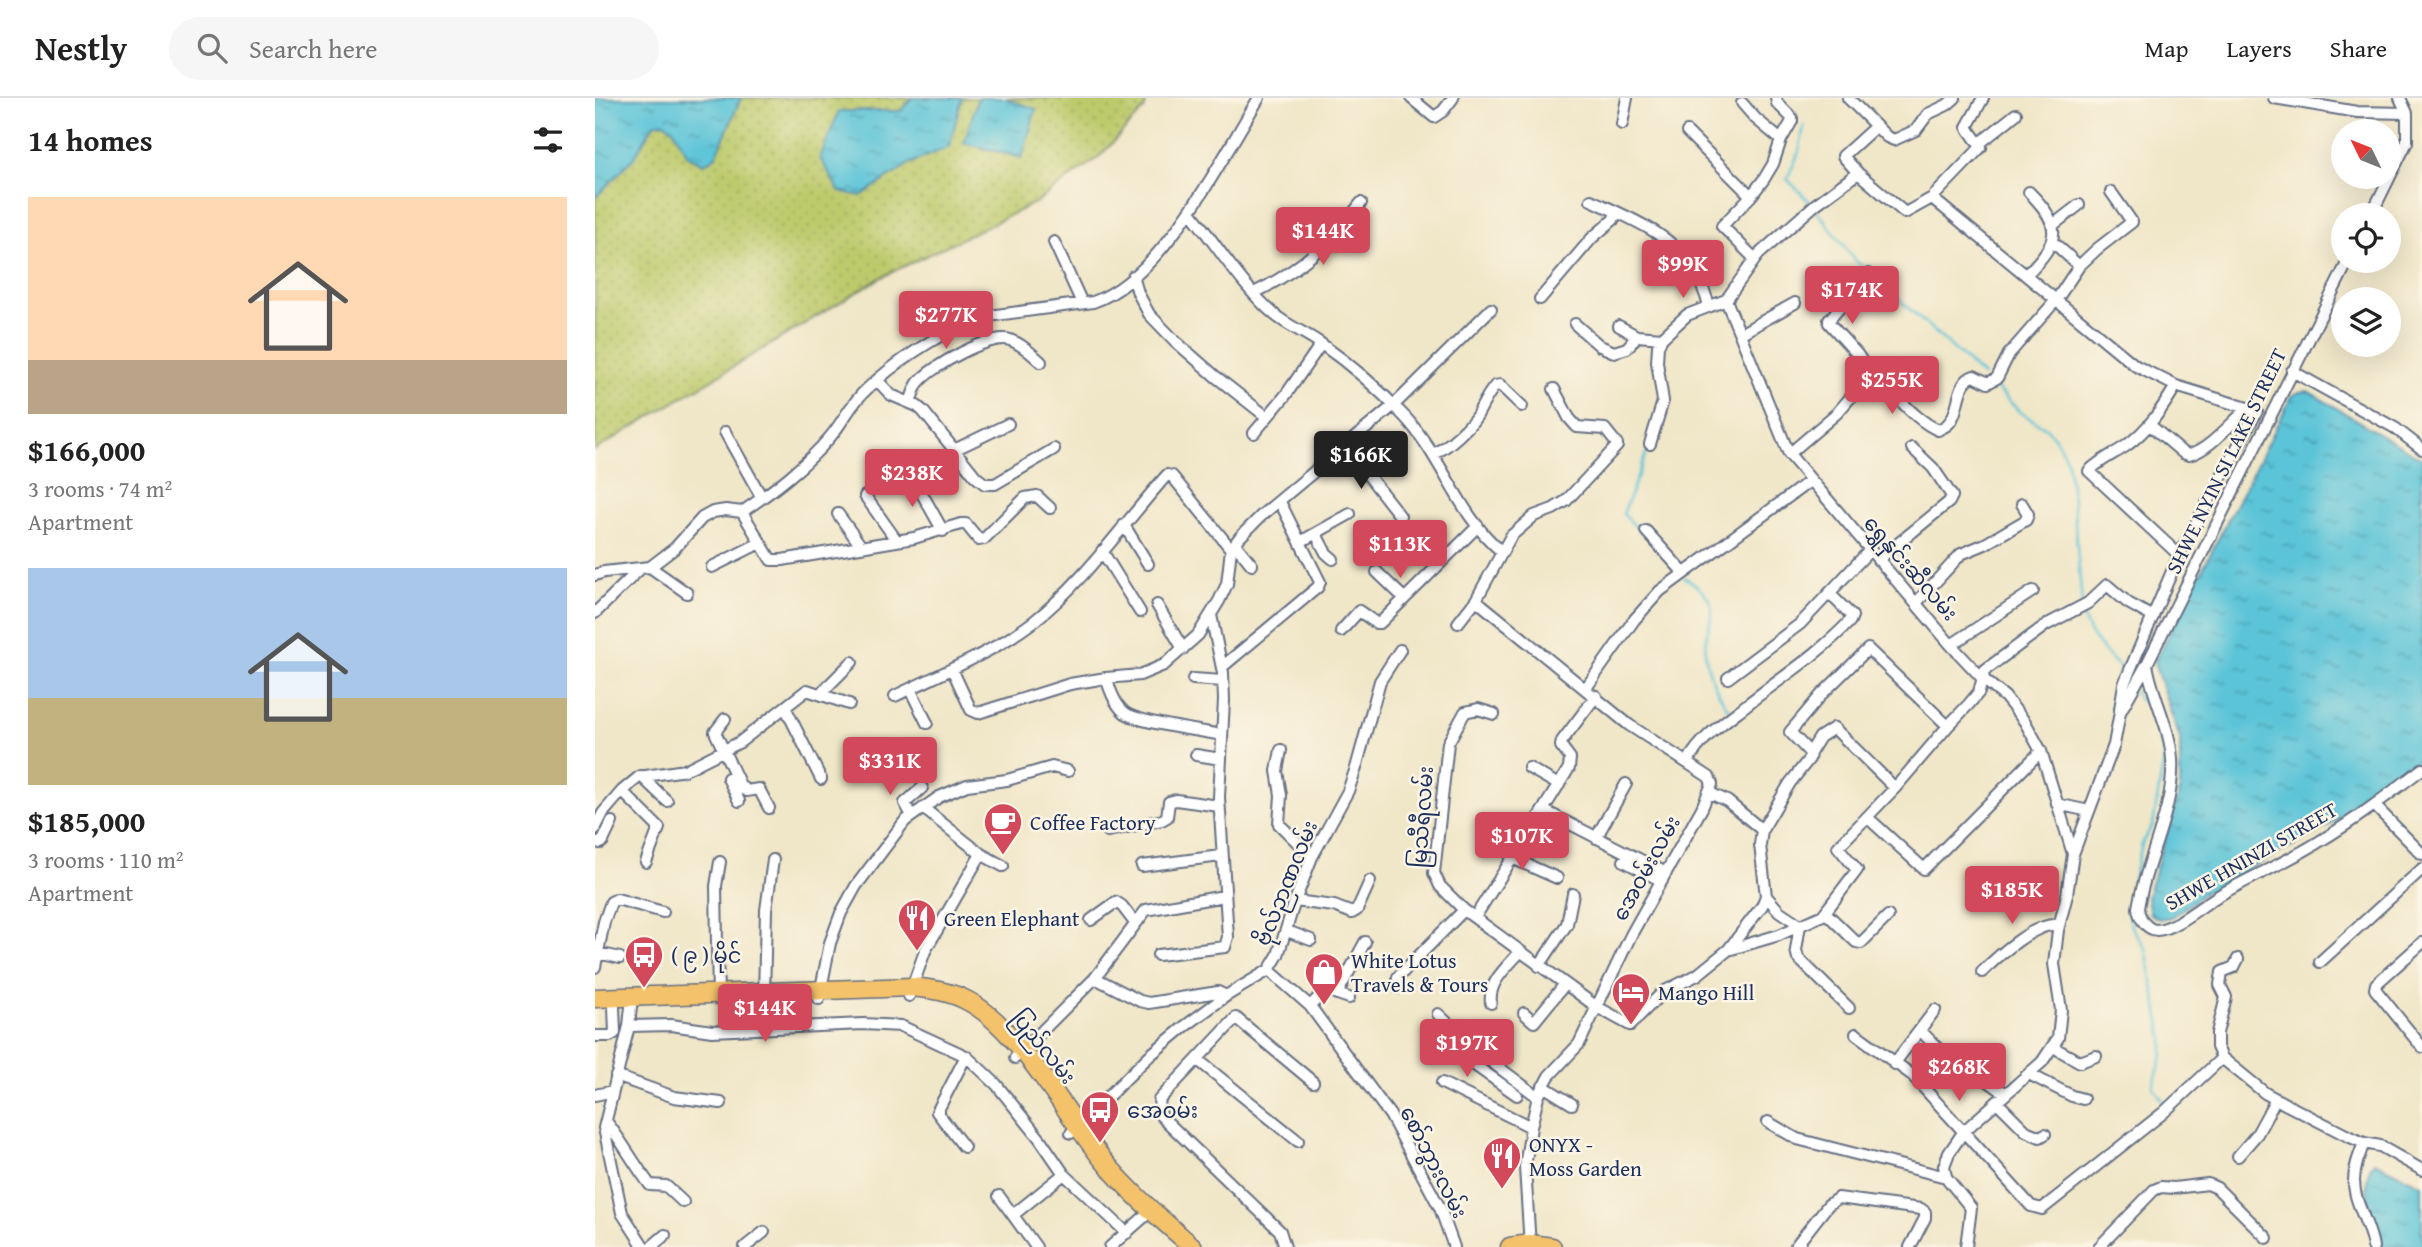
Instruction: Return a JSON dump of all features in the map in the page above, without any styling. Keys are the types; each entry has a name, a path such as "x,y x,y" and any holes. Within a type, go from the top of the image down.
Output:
{"highway":[{"name":"ပြည်လမ်း","path":"595,1008 718,997 910,992 960,1008 988,1027 1019,1055 1074,1130 1096,1167 1144,1217 1178,1247"},
{"name":"ပြည်လမ်း","path":"595,998 626,1004"},
{"name":"ပြည်လမ်း","path":"1074,1130 1126,1185 1193,1247"},
{"path":"1510,1247 1552,1247"}],"street":[{"path":"595,612 645,567 675,548 702,518 713,512 726,510 742,512 802,466 833,434 855,401 922,347 974,318 1105,298 1150,261 1191,212 1259,98"},
{"path":"1411,98 1434,117 1443,111 1453,98"},
{"path":"1622,124 1627,98"},
{"path":"1755,259 1722,226 1751,197 1773,164 1781,140 1793,119 1777,103 1776,98"},
{"path":"1848,98 1887,137 1894,140 1916,130 1928,114 1955,98"},
{"path":"1876,126 1843,156 1858,173 1905,213 1932,198 1981,147 1967,127 1983,98"},
{"path":"2274,98 2357,112 2407,113"},
{"path":"2377,203 2407,142 2407,113 2400,98"},
{"path":"1742,103 1764,127 1781,140"},
{"path":"1980,143 2016,114"},
{"path":"1687,132 1751,197"},
{"path":"1650,444 1663,401 1657,362 1658,346 1662,338 1687,315 1726,300 1755,259 1813,207 1858,173"},
{"path":"2027,274 2049,249 2053,225 2045,208 2029,192"},
{"path":"1869,274 1829,323 1857,354 1873,378 1908,411 1938,430 1948,424 1968,378 1974,376 1990,381 1997,378 2009,354 2057,299 2080,266 2132,222 2111,192"},
{"path":"1932,198 2136,366 2176,386 2257,411 2179,555 2153,617 2120,712 2114,745 2073,854 2054,964 2061,1029 2053,1047 2029,1074 1964,1131 1949,1153 1944,1166 1946,1177 1971,1208 1966,1247"},
{"path":"1591,200 1651,230 1684,256 1694,270 1709,305"},
{"path":"1254,293 1278,281 1326,244 1361,204"},
{"path":"2053,225 2079,205"},
{"path":"1191,212 1260,302 1278,318 1321,344 1352,368 1412,425 1433,454 1461,505 1501,551"},
{"path":"1540,299 1586,244 1613,220 1617,212"},
{"path":"2052,241 2080,266"},
{"path":"1054,242 1082,303"},
{"name":"SHWE NYIN SI LAKE STREET","path":"2135,675 2147,664 2342,273"},
{"path":"1133,276 1149,314 1215,376 1267,417"},
{"name":"ရွှေနှင်းဆီလမ်း","path":"1726,300 1789,454 1951,645 1982,678 2005,697 2025,722 2042,751 2073,854"},
{"path":"1740,334 1795,303"},
{"path":"952,669 974,712 1070,684 1140,675 1164,665 1198,635 1211,615 1227,584 1233,547 1262,516 1394,406 1491,309"},
{"path":"1575,324 1600,346 1614,352 1627,348 1637,336"},
{"path":"1619,326 1637,336 1662,338"},
{"path":"910,403 917,384 923,378 968,349 1009,339 1041,362"},
{"path":"1254,433 1285,396 1321,344"},
{"path":"2292,371 2395,428 2422,449"},
{"path":"1789,454 1837,413 1863,383 1873,378"},
{"path":"878,381 891,395 923,411 975,477 985,484 992,485 1054,449"},
{"path":"1433,454 1442,450 1473,421 1483,400 1495,386 1500,385 1522,406"},
{"path":"2176,386 2150,425 2089,471 2179,555"},
{"path":"1458,623 1476,600 1501,551 1523,524 1566,501 1617,446 1605,429 1577,427 1569,418 1554,389"},
{"path":"2150,425 2189,455 2207,447 2246,409"},
{"path":"954,450 1008,424"},
{"path":"725,432 762,498"},
{"path":"1346,447 1400,516"},
{"path":"1878,560 1949,502 1952,496 1933,468 1912,448"},
{"path":"895,696 1003,642 1032,622 1072,586 1170,474 1252,565"},
{"path":"916,477 916,483 943,531"},
{"path":"1586,688 1645,606 1680,574 1810,481"},
{"path":"865,496 897,541"},
{"path":"742,512 771,559 782,560 897,541 966,524 979,540 984,539 1025,498 1037,496 1050,508"},
{"path":"1222,667 1318,587 1320,582 1280,502"},
{"path":"1917,603 1961,554 1985,544 2026,520 2028,514 2022,504"},
{"path":"838,514 861,546"},
{"path":"1300,542 1350,514"},
{"path":"1124,525 1148,564"},
{"path":"1341,631 1359,611 1380,623 1478,526"},
{"path":"1646,531 1680,574"},
{"path":"1316,534 1326,553 1333,559"},
{"path":"712,568 760,543"},
{"path":"1102,551 1140,612"},
{"path":"1728,678 1800,624 1870,551"},
{"path":"595,575 645,567 687,593"},
{"path":"1377,572 1404,598"},
{"path":"1728,950 1749,945 1823,915 1857,870 1838,847 1895,788 1979,691 1985,670 2007,652 2072,610 2088,603 2107,585 2153,617"},
{"path":"1951,645 2033,591"},
{"path":"1688,761 1704,738 1719,725 1813,655 1850,621 1851,616 1829,593"},
{"path":"1476,600 1629,725 1709,777 1712,784 1710,793 1727,801 1762,830"},
{"path":"1157,605 1183,649"},
{"path":"1158,955 1225,947 1227,937 1219,806 1223,681 1211,615"},
{"path":"1810,752 1790,732 1822,694 1868,649 1948,726"},
{"name":"ဗိုလ်ဉာဏလမ်း","path":"1074,1130 1148,1057 1226,996 1269,970 1278,955 1312,857 1348,791 1380,681 1400,650"},
{"path":"820,694 852,662"},
{"name":"SHWE HNINZI STREET","path":"2147,664 2154,697 2168,734 2172,760 2168,796 2138,908 2141,919 2150,928 2156,930 2176,923 2231,888 2315,845 2375,806 2422,769"},
{"path":"1105,678 1115,701 1126,714 1222,735"},
{"path":"1193,679 1223,681"},
{"path":"910,689 927,723"},
{"path":"595,829 603,813 622,791 641,776 685,770 740,743 807,690 849,704"},
{"path":"1475,918 1569,768 1570,758 1562,746 1562,741 1596,696"},
{"path":"785,707 821,779"},
{"name":"မြသီရီလမ်း","path":"1494,715 1478,709 1465,712 1448,743 1444,760 1434,873 1440,886 1464,910 1539,966 1597,1007 1630,1025 1663,992 1697,975 1728,950"},
{"path":"725,719 715,730 720,752 739,801"},
{"path":"1728,950 1762,906 1766,896 1760,845 1762,830 1790,783 1809,759 1813,744 1820,737 1834,728 1895,788"},
{"path":"1281,750 1277,771 1282,795 1279,824 1312,857"},
{"path":"1867,817 1924,869 2042,751"},
{"path":"720,752 740,785 746,791 759,789 769,808"},
{"path":"1196,755 1221,759"},
{"path":"820,994 830,943 846,904 874,860 905,821 939,797 967,785 1007,780 1052,767 1068,771"},
{"path":"1529,768 1559,785"},
{"path":"641,776 667,801"},
{"path":"1596,838 1626,784"},
{"path":"912,816 905,803 922,788"},
{"path":"622,791 659,828 646,862"},
{"name":"အေဝမ်းလမ်း","path":"1530,1246 1525,1167 1538,1097 1549,1076 1579,1044 1631,935 1710,793"},
{"path":"1108,831 1162,820 1167,817 1169,802 1176,800 1219,806"},
{"path":"2057,804 2089,811"},
{"path":"2375,806 2422,854"},
{"path":"923,808 981,855 1003,866"},
{"path":"1543,810 1664,877"},
{"path":"595,842 603,841 611,822"},
{"path":"910,992 925,950 981,855"},
{"path":"1142,866 1221,856"},
{"path":"1512,858 1557,878"},
{"path":"764,996 766,911 773,860"},
{"path":"1624,861 1664,877"},
{"path":"718,997 716,886 720,862"},
{"path":"2320,962 2422,869"},
{"path":"1295,901 1334,906 1352,912 1357,910 1370,881"},
{"path":"1539,966 1567,924 1573,894"},
{"path":"1019,1055 1095,978 1146,910 1224,896"},
{"path":"1766,896 1779,911 1800,925"},
{"path":"595,967 611,902 617,899 663,912"},
{"path":"1091,920 1116,902 1135,923"},
{"path":"1398,988 1398,977 1464,910"},
{"path":"1825,912 1856,942 1861,943 1888,916"},
{"path":"1800,925 1796,950 1798,958 1849,1008"},
{"path":"1982,972 2023,938 2045,926 2059,925"},
{"path":"1287,931 1311,940"},
{"path":"1337,994 1365,942"},
{"path":"2422,943 2376,984 2375,989 2422,1047"},
{"path":"1491,1003 1489,993 1495,981 1520,952"},
{"path":"598,953 620,958"},
{"path":"2238,959 2234,967 2222,972 2220,985 2226,997 2217,1034 2217,1047 2222,1058 2276,1099 2364,1143 2380,1146 2422,1170"},
{"name":"စော်ဘွားလမ်း","path":"1269,970 1310,1006 1400,1132 1440,1208 1454,1247"},
{"path":"1095,978 1149,1003 1218,992 1226,996"},
{"path":"1524,1013 1534,1022 1565,984"},
{"path":"1310,1006 1326,990 1349,998"},
{"path":"626,1004 629,1026 604,1128 622,1213 644,1247"},
{"path":"595,1036 615,1033 626,1004"},
{"path":"1894,1064 1935,1010"},
{"path":"1437,1014 1472,1046 1538,1097"},
{"path":"1285,1247 1280,1231 1161,1116 1159,1100 1236,1018 1313,1082"},
{"path":"629,1026 671,1025 712,1031 863,1024 901,1026 966,1056 996,1084 1064,1174 1127,1233"},
{"path":"1920,1030 1946,1056 1988,1081 2026,1131 2040,1137 2045,1134"},
{"path":"1856,1034 1912,1075 2031,1206 2042,1209 2163,1113 2222,1058"},
{"path":"1472,1046 1466,1056 1471,1062 1517,1095"},
{"path":"2053,1047 2080,1062 2097,1056"},
{"path":"964,1147 937,1112 966,1056"},
{"path":"1198,1060 1298,1141"},
{"path":"2029,1074 2083,1099"},
{"path":"616,1076 674,1097 721,1103"},
{"path":"1442,1083 1531,1128"},
{"path":"1543,1086 1572,1104"},
{"path":"595,1095 613,1091"},
{"path":"2238,1156 2262,1127 2276,1099"},
{"path":"606,1121 619,1137 633,1164 650,1185 666,1186 683,1202"},
{"path":"1769,1122 1797,1139 1946,1177"},
{"path":"2364,1143 2355,1166 2354,1182 2373,1247"},
{"path":"1013,1214 1064,1174"},
{"path":"2099,1247 2154,1190 2201,1184 2217,1188 2267,1238"},
{"path":"999,1196 1036,1247"},
{"path":"1795,1247 1828,1205 1838,1198 1921,1209 1925,1212 1925,1218 1910,1247"},
{"path":"1110,1247 1144,1217"},
{"path":"744,1247 764,1233"},
{"path":"651,1247 665,1235"}],"green space":[{"path":"595,98 1146,98 1145,108 1100,156 1035,203 882,277 595,450"}],"water":[{"path":"595,98 741,98 716,156 704,164 688,156 673,129 664,122 654,124 634,158 597,196"},
{"path":"912,98 962,98 949,147 911,163 861,196 839,191 820,158 839,111 901,111"},
{"path":"978,98 1004,98 1036,109 1022,158 964,143"},
{"path":"2308,391 2422,459 2422,757 2329,826 2206,892 2172,917 2158,919 2150,914 2147,897 2180,791 2180,739 2154,663 2292,396"},
{"path":"2374,1162 2422,1185 2422,1247 2379,1247 2367,1190 2369,1170"}],"waterway":[{"path":"1804,126 1799,152 1787,179 1811,203"},
{"path":"1815,208 1853,258 1866,270"},
{"path":"1871,274 1983,376"},
{"path":"1993,385 2020,412 2046,428 2067,460 2082,604"},
{"path":"1641,532 1623,514 1649,446"},
{"path":"1684,577 1699,588 1711,606 1705,645 1706,658 1715,687 1731,713"},
{"path":"2082,611 2093,637 2125,673"},
{"path":"2134,691 2138,698 2153,710 2164,758 2153,825 2143,841 2130,891 2128,913 2131,926 2146,949 2163,1037 2163,1054 2153,1087 2167,1106"}],"place":[{"name":"Coffee Factory","path":"1003,856"},
{"name":"Green Elephant","path":"917,952"},
{"name":"( ၉ ) မိုင်","path":"644,989"},
{"name":"White Lotus Travels & Tours","path":"1324,1006"},
{"name":"Mango Hill","path":"1631,1026"},
{"name":"အေဝမ်း","path":"1100,1144"},
{"name":"ONYX - Moss Garden","path":"1502,1190"}]}
